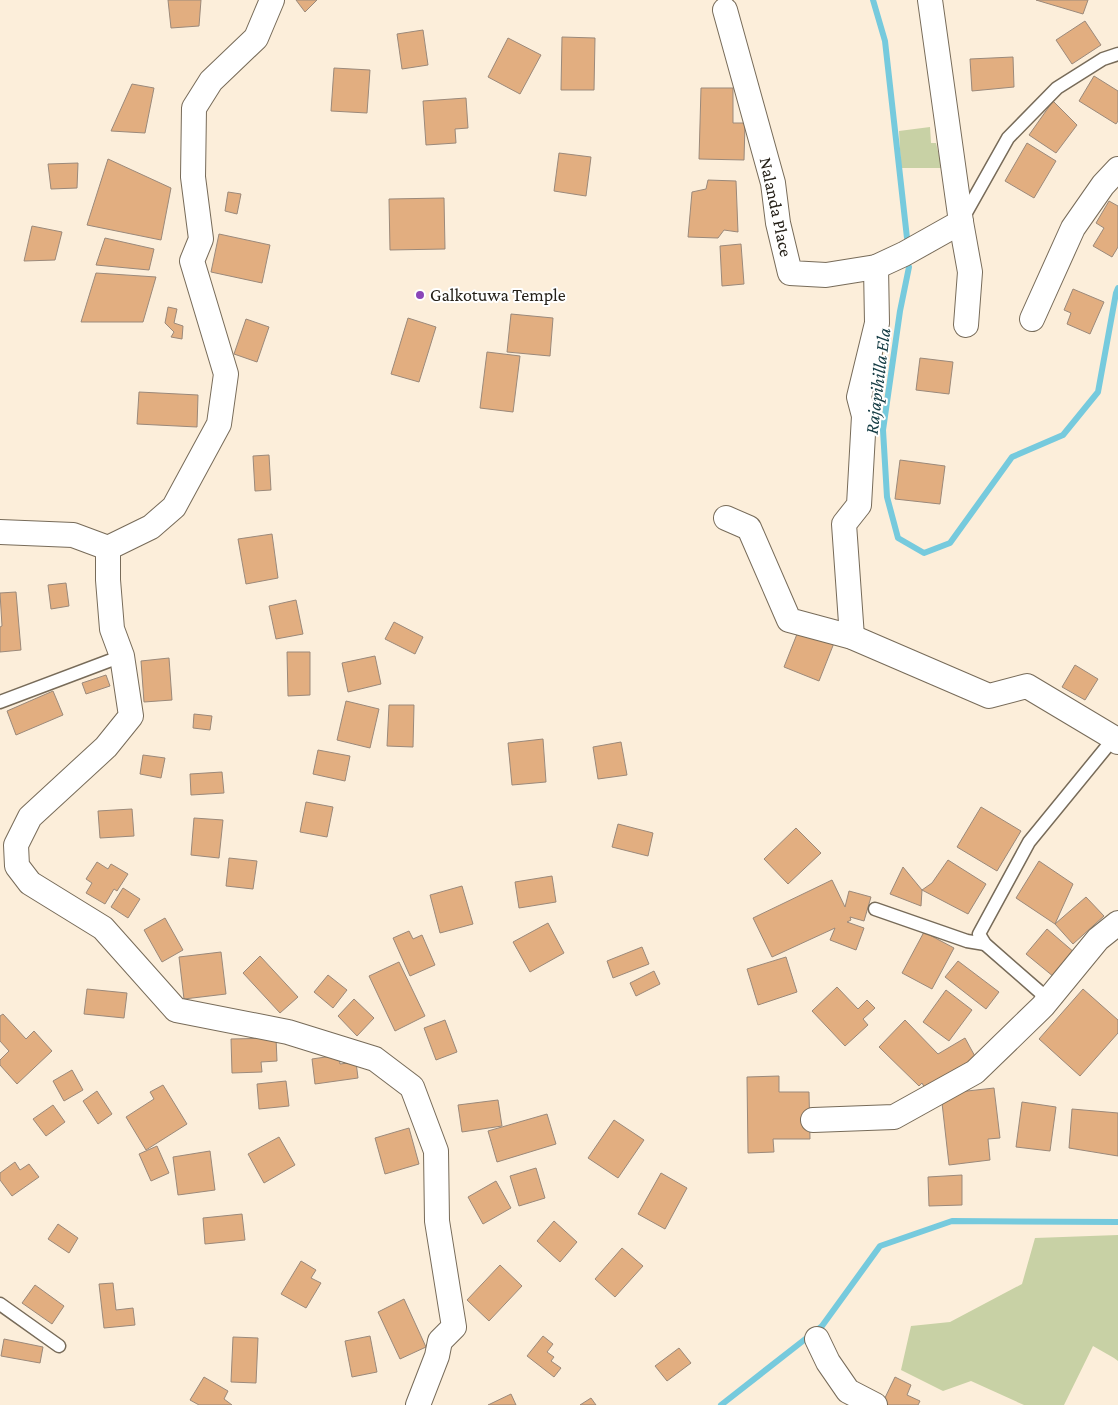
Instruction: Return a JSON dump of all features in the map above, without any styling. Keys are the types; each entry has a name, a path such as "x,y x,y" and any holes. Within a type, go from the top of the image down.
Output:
{"street":[{"path":"0,532 73,535 108,548 151,527 174,507 219,424 226,374 192,261 201,239 193,177 194,108 211,81 256,38 272,0"},
{"path":"930,0 961,222 970,272 966,325"},
{"name":"Nalanda Place","path":"725,10 774,183 778,223 790,273 826,275 876,267 904,254 961,222"},
{"path":"1032,319 1073,228 1103,185 1118,169"},
{"path":"852,637 844,524 859,505 864,416 859,397 877,323 876,267"},
{"path":"726,518 749,528 789,620 852,637 989,696 1026,686 1116,740"},
{"path":"108,548 108,580 112,629 122,656 130,716 106,747 30,817 16,846 17,866 30,883 103,928 176,1010 288,1032 375,1059 412,1088 436,1151 437,1221 454,1327 440,1341 437,1356 418,1405"},
{"path":"813,1120 894,1117 975,1072 1043,1006 1098,939 1118,923"},
{"path":"817,1339 828,1362 848,1391 875,1405"}],"lane":[{"path":"961,222 1008,138 1057,88 1103,59 1118,54"},
{"path":"0,702 122,656"},
{"path":"1043,1006 1041,993 985,944 979,934 1029,842 1116,740"},
{"path":"875,908 966,941 985,944"},
{"path":"0,1304 59,1346"}],"green space":[{"path":"930,127 931,143 936,143 942,168 901,168 899,131"},
{"path":"1118,1235 1118,1361 1093,1346 1064,1405 1024,1405 971,1381 943,1391 901,1370 911,1326 950,1322 1022,1284 1035,1238"}],"building":[{"path":"168,0 201,0 199,26 171,28"},
{"path":"296,0 317,0 305,12"},
{"path":"1036,0 1088,0 1083,14"},
{"path":"1085,21 1101,45 1072,64 1056,40"},
{"path":"423,30 428,65 402,69 397,34"},
{"path":"562,37 595,38 594,90 561,90"},
{"path":"508,38 541,55 520,94 488,77"},
{"path":"1013,57 1014,87 972,91 970,59"},
{"path":"334,68 370,70 367,113 331,111"},
{"path":"1094,76 1118,91 1118,121 1116,124 1079,101"},
{"path":"132,84 154,88 145,133 111,131"},
{"path":"701,88 733,88 733,123 745,123 744,160 699,159"},
{"path":"466,98 468,128 455,129 456,143 426,145 423,101"},
{"path":"1053,101 1077,125 1056,153 1029,135"},
{"path":"1027,143 1056,161 1034,198 1005,181"},
{"path":"559,153 591,157 586,196 554,191"},
{"path":"108,159 171,188 161,240 87,225"},
{"path":"78,163 77,188 51,189 48,164"},
{"path":"708,180 736,181 738,232 724,230 718,238 688,237 692,192 706,189"},
{"path":"228,192 241,194 237,214 225,211"},
{"path":"444,198 445,249 390,250 389,199"},
{"path":"1109,201 1118,206 1118,247 1112,257 1093,246 1104,228 1096,223"},
{"path":"32,226 62,232 55,260 24,261"},
{"path":"219,234 270,245 262,283 211,272"},
{"path":"105,238 154,249 149,270 96,265"},
{"path":"741,244 744,284 722,286 720,246"},
{"path":"96,273 156,277 143,322 81,322"},
{"path":"1073,289 1104,302 1090,334 1067,324 1071,313 1064,310"},
{"path":"168,307 177,309 174,323 183,326 182,339 171,337 174,332 165,323"},
{"path":"511,314 553,318 550,356 507,352"},
{"path":"408,318 436,327 419,382 391,374"},
{"path":"246,319 269,327 257,362 234,354"},
{"path":"487,352 520,356 513,412 480,408"},
{"path":"920,358 953,362 949,394 916,390"},
{"path":"139,392 198,395 197,427 137,424"},
{"path":"269,455 271,490 255,491 253,456"},
{"path":"900,460 945,466 940,504 895,499"},
{"path":"272,534 278,578 246,584 238,539"},
{"path":"66,583 69,606 51,609 48,585"},
{"path":"16,592 21,650 0,652 0,627 2,626 0,593"},
{"path":"296,600 303,634 276,639 269,606"},
{"path":"394,622 423,637 415,654 385,639"},
{"path":"799,629 834,643 819,681 784,667"},
{"path":"287,652 310,652 310,695 288,696"},
{"path":"375,656 381,684 348,692 342,663"},
{"path":"169,658 172,700 144,702 141,661"},
{"path":"1075,665 1098,679 1085,700 1062,687"},
{"path":"106,675 110,686 86,694 82,683"},
{"path":"53,691 63,715 16,735 7,711"},
{"path":"346,701 379,709 370,748 337,740"},
{"path":"389,705 414,705 413,747 387,746"},
{"path":"194,714 212,716 210,730 193,728"},
{"path":"543,739 546,782 512,785 508,743"},
{"path":"621,742 627,775 598,779 593,747"},
{"path":"318,750 350,756 345,781 313,774"},
{"path":"143,755 165,758 161,778 140,774"},
{"path":"222,772 224,793 191,795 190,774"},
{"path":"306,802 333,807 327,837 300,832"},
{"path":"981,807 1021,831 997,871 957,847"},
{"path":"132,809 134,836 100,838 98,811"},
{"path":"194,818 223,820 219,858 191,855"},
{"path":"618,824 653,833 648,856 612,847"},
{"path":"796,828 821,853 788,884 764,859"},
{"path":"229,858 257,861 253,889 226,886"},
{"path":"948,860 986,884 968,914 922,890 932,883"},
{"path":"1039,861 1073,884 1055,924 1016,898"},
{"path":"97,862 108,869 111,864 128,874 117,891 114,889 105,904 86,893 92,883 86,879"},
{"path":"903,867 922,890 921,906 890,894"},
{"path":"552,876 556,902 519,908 515,882"},
{"path":"832,880 845,907 849,891 871,897 864,921 850,917 851,920 847,922 864,928 856,950 830,940 835,928 772,957 753,918"},
{"path":"462,886 473,924 440,933 430,895"},
{"path":"123,888 140,899 128,918 111,907"},
{"path":"1086,897 1104,916 1073,944 1055,924"},
{"path":"165,918 183,950 162,962 144,930"},
{"path":"548,923 564,953 530,972 513,942"},
{"path":"1047,929 1075,953 1054,977 1026,954"},
{"path":"409,931 413,939 422,935 435,965 410,976 393,938"},
{"path":"924,932 954,948 932,989 902,973"},
{"path":"642,947 649,964 613,978 607,961"},
{"path":"221,952 226,994 184,999 179,957"},
{"path":"260,956 298,997 280,1013 243,973"},
{"path":"786,957 797,992 758,1005 747,969"},
{"path":"958,961 999,992 986,1009 945,977"},
{"path":"399,962 425,1016 395,1031 369,976"},
{"path":"654,971 660,984 636,996 630,983"},
{"path":"328,975 347,990 333,1008 314,992"},
{"path":"837,987 858,1009 867,1000 875,1008 863,1019 868,1025 845,1046 812,1011"},
{"path":"87,989 127,993 124,1018 84,1014"},
{"path":"1083,989 1118,1020 1118,1033 1080,1076 1039,1039"},
{"path":"946,990 972,1010 949,1041 923,1022"},
{"path":"354,999 374,1018 357,1036 338,1016"},
{"path":"3,1014 26,1039 34,1031 52,1051 17,1084 0,1065 0,1060 9,1051 0,1041 0,1016"},
{"path":"445,1020 457,1052 436,1060 424,1028"},
{"path":"905,1020 938,1054 965,1038 977,1060 926,1090 922,1083 919,1086 879,1047"},
{"path":"276,1038 277,1061 261,1062 262,1072 232,1073 231,1039"},
{"path":"339,1055 340,1064 356,1062 358,1078 315,1084 312,1059"},
{"path":"72,1070 83,1090 64,1101 53,1081"},
{"path":"779,1076 779,1092 809,1092 810,1139 773,1139 774,1152 748,1153 747,1077"},
{"path":"286,1081 289,1106 259,1109 257,1084"},
{"path":"163,1085 187,1124 146,1150 126,1117 154,1099 150,1092"},
{"path":"994,1088 1000,1138 988,1139 990,1160 949,1165 941,1094"},
{"path":"97,1091 112,1114 98,1124 83,1101"},
{"path":"498,1100 502,1126 462,1132 458,1105"},
{"path":"1022,1102 1056,1107 1050,1151 1016,1147"},
{"path":"53,1105 65,1122 46,1136 33,1119"},
{"path":"1072,1109 1118,1113 1118,1156 1069,1148"},
{"path":"547,1114 556,1144 497,1162 488,1131"},
{"path":"614,1120 644,1140 618,1178 588,1158"},
{"path":"409,1128 419,1164 385,1174 375,1138"},
{"path":"279,1137 295,1165 264,1183 248,1154"},
{"path":"157,1146 169,1173 151,1181 139,1154"},
{"path":"210,1151 215,1190 178,1195 173,1157"},
{"path":"15,1162 20,1170 29,1164 39,1177 12,1196 0,1180 0,1173"},
{"path":"536,1168 545,1198 519,1206 510,1176"},
{"path":"661,1173 687,1188 665,1229 638,1214"},
{"path":"962,1175 962,1205 929,1206 928,1177"},
{"path":"496,1181 511,1208 483,1224 468,1197"},
{"path":"242,1214 245,1240 205,1244 203,1218"},
{"path":"554,1221 577,1242 560,1262 537,1241"},
{"path":"58,1224 78,1238 69,1253 48,1239"},
{"path":"622,1248 643,1266 615,1297 595,1279"},
{"path":"301,1261 316,1270 311,1278 321,1283 306,1308 281,1294"},
{"path":"500,1265 522,1286 489,1321 467,1300"},
{"path":"113,1283 116,1310 133,1308 135,1325 104,1328 99,1284"},
{"path":"35,1285 64,1306 52,1324 22,1303"},
{"path":"404,1299 426,1347 400,1359 378,1312"},
{"path":"370,1336 377,1372 352,1377 345,1341"},
{"path":"543,1336 553,1344 547,1352 554,1357 551,1361 561,1368 554,1377 527,1356"},
{"path":"233,1337 258,1338 256,1383 231,1382"},
{"path":"4,1339 43,1347 40,1363 1,1356"},
{"path":"679,1348 691,1363 667,1381 655,1366"},
{"path":"204,1377 228,1391 224,1399 232,1405 199,1405 190,1400"},
{"path":"895,1377 911,1385 907,1395 920,1401 918,1405 882,1404"},
{"path":"511,1394 516,1405 488,1405"},
{"path":"591,1398 596,1405 580,1405"}],"waterway":[{"name":"Rajapihilla Ela","path":"873,0 885,41 907,238"},
{"name":"Rajapihilla Ela","path":"909,267 900,311 883,430 887,497 898,538 924,553 950,543 1012,457 1063,435 1098,392 1118,288"},
{"path":"721,1405 822,1326 880,1246 952,1221 1118,1222"}],"place":[{"name":"Galkotuwa Temple","path":"420,295"}]}
